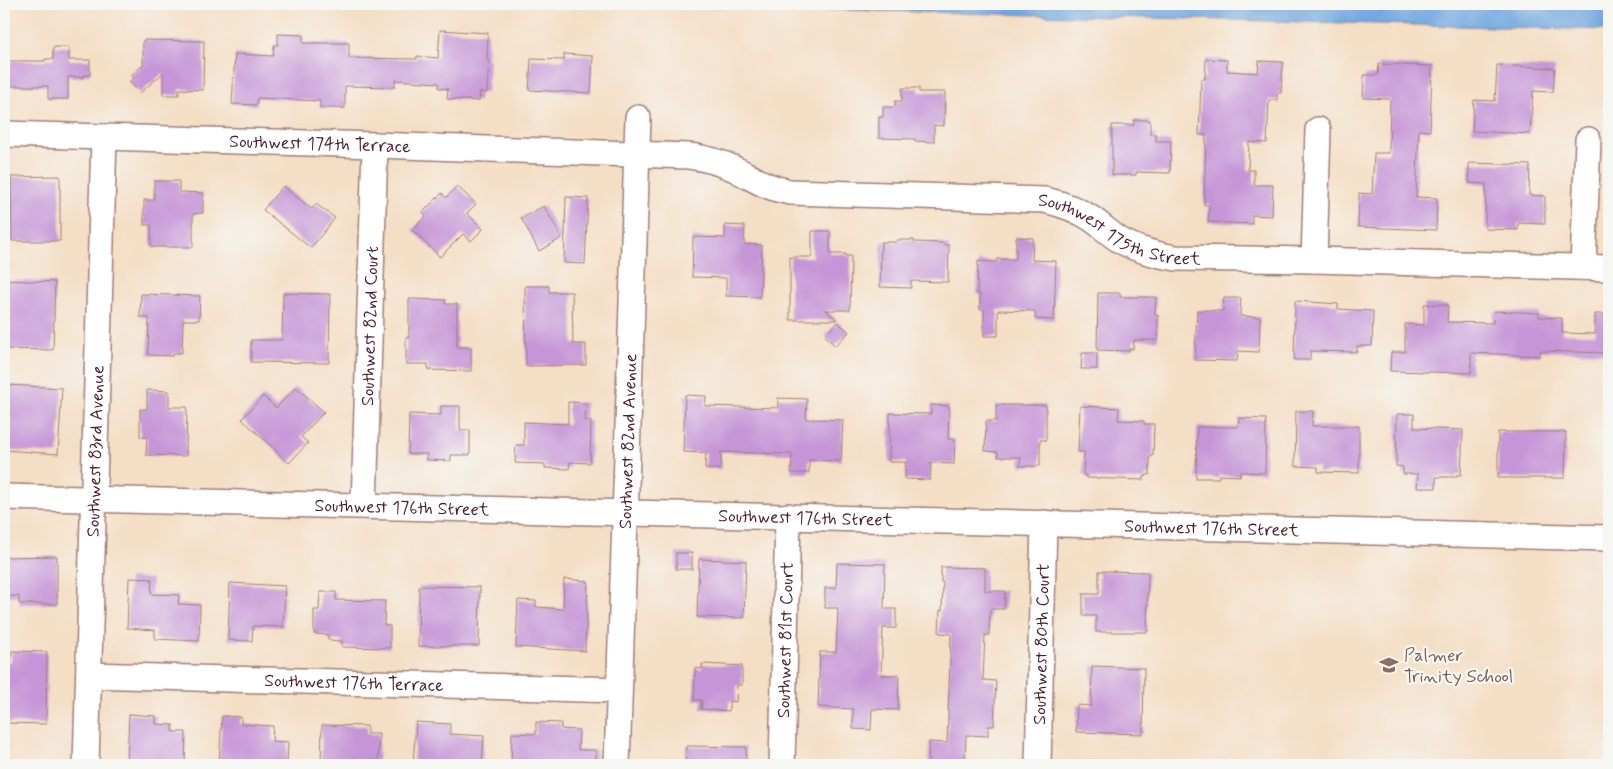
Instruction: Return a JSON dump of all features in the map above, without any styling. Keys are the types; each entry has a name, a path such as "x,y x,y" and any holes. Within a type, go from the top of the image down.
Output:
{"street":[{"name":"Southwest 82nd Avenue","path":"617,765 638,118"},
{"path":"1314,260 1318,130"},
{"name":"Southwest 174th Terrace","path":"4,134 637,153"},
{"name":"Southwest 83rd Avenue","path":"86,765 104,137"},
{"path":"1583,267 1588,140"},
{"name":"Southwest 82nd Court","path":"364,506 374,145"},
{"name":"Southwest 175th Street","path":"637,153 666,154 705,159 735,169 762,184 790,192 1045,200 1074,208 1091,218 1122,242 1156,255 1176,258 1609,268"},
{"name":"Southwest 176th Street","path":"4,497 1609,538"},
{"name":"Southwest 81st Court","path":"782,765 788,516"},
{"name":"Southwest 80th Court","path":"1038,765 1044,523"},
{"name":"Southwest 176th Terrace","path":"89,675 619,690"}],"water":[{"path":"614,4 1609,4 1609,30"}],"building":[{"path":"440,30 488,33 487,93 480,92 479,101 447,99 448,89 439,88 439,83 395,80 395,87 345,86 345,108 320,108 320,101 257,98 257,105 232,104 235,54 273,56 274,45 278,45 278,34 303,35 303,43 349,43 349,58 417,59 417,56 438,58"},
{"path":"143,40 204,41 203,90 179,89 179,95 163,95 163,73 140,93 129,82 134,78 131,75 143,65"},
{"path":"53,47 69,47 69,60 90,60 90,75 68,77 68,99 48,99 48,86 4,86 4,61 45,61 45,59 53,59"},
{"path":"564,54 593,56 591,93 529,90 531,59 564,60"},
{"path":"1206,59 1227,60 1227,71 1258,73 1259,61 1283,62 1281,93 1277,93 1277,100 1269,100 1267,143 1249,142 1248,170 1254,170 1254,185 1273,185 1272,216 1252,215 1252,224 1208,222 1209,205 1204,205 1206,135 1199,135 1201,79 1205,79"},
{"path":"1379,64 1432,66 1430,131 1419,130 1416,197 1437,198 1436,230 1358,227 1359,193 1372,194 1374,153 1389,153 1390,99 1363,98 1364,75 1378,75"},
{"path":"1497,65 1555,68 1553,92 1533,91 1530,134 1472,131 1474,100 1495,101"},
{"path":"902,88 919,88 919,92 945,92 944,126 934,125 934,142 915,141 915,139 879,138 879,117 883,117 883,107 895,107 895,101 902,101"},
{"path":"1134,120 1150,120 1150,134 1156,134 1156,141 1171,141 1170,173 1136,172 1136,175 1112,175 1112,125 1134,125"},
{"path":"1469,163 1530,165 1529,195 1545,196 1545,224 1518,223 1518,230 1485,229 1486,184 1469,183"},
{"path":"60,176 60,241 12,241 11,177"},
{"path":"154,181 179,181 179,192 203,193 203,213 193,214 193,247 151,247 151,225 144,225 144,200 154,200"},
{"path":"283,186 312,209 316,204 335,218 311,248 263,210"},
{"path":"457,186 476,204 467,213 483,229 471,241 463,234 440,257 412,230 426,216 423,212 442,193 446,198"},
{"path":"566,197 588,198 585,264 564,263"},
{"path":"544,206 562,238 539,251 521,218"},
{"path":"725,225 745,226 744,244 762,245 760,297 726,296 726,278 692,277 693,237 725,238"},
{"path":"812,231 830,231 830,254 846,254 846,256 851,256 850,310 826,310 837,320 790,320 790,257 812,257"},
{"path":"1016,237 1033,238 1032,260 1056,261 1054,320 1035,319 1035,311 998,310 998,336 984,336 984,309 980,309 980,294 977,294 978,261 997,262 997,259 1016,259"},
{"path":"897,240 914,240 914,242 944,243 944,245 949,245 948,282 911,281 911,288 880,287 881,242 896,242"},
{"path":"4,280 55,282 53,350 4,349"},
{"path":"525,286 549,286 549,292 572,292 573,344 586,344 586,365 526,366"},
{"path":"283,293 330,294 329,363 251,362 251,340 282,340"},
{"path":"1098,293 1120,293 1120,297 1156,297 1155,315 1158,315 1158,340 1134,340 1133,349 1129,349 1129,351 1097,350"},
{"path":"141,294 200,296 199,320 183,320 182,353 173,353 173,356 148,355 149,318 140,317"},
{"path":"1224,298 1241,298 1240,316 1260,317 1259,352 1238,351 1237,361 1195,360 1197,310 1223,311"},
{"path":"409,299 446,300 445,304 457,304 457,347 471,347 471,371 428,370 428,364 406,364 406,337 409,337"},
{"path":"1295,301 1338,304 1338,309 1373,311 1372,346 1357,346 1357,352 1310,351 1310,360 1294,360"},
{"path":"1424,304 1448,305 1447,322 1493,323 1494,311 1539,313 1539,317 1562,318 1562,333 1595,334 1595,314 1609,314 1609,353 1540,351 1540,356 1471,353 1471,373 1390,371 1391,352 1405,352 1405,324 1424,325"},
{"path":"838,322 849,332 835,346 825,335"},
{"path":"1082,353 1097,353 1097,369 1081,369"},
{"path":"8,385 62,388 58,454 4,450"},
{"path":"296,387 324,412 301,437 308,443 289,463 242,419 263,396 276,408"},
{"path":"147,390 169,391 169,407 187,407 186,456 146,455 147,437 140,437 140,409 147,409"},
{"path":"685,395 706,396 705,406 778,408 778,398 807,399 806,419 843,420 841,461 809,460 809,473 791,473 792,454 721,452 721,469 705,469 706,453 683,452"},
{"path":"568,402 586,403 585,421 591,421 590,463 570,462 569,469 545,468 545,464 515,463 516,445 524,445 524,422 568,424"},
{"path":"931,405 949,406 948,439 955,439 954,464 931,463 930,480 905,479 906,462 889,462 890,413 931,414"},
{"path":"996,405 1046,405 1046,440 1040,440 1040,466 1020,466 1021,457 998,457 998,452 985,451 986,421 996,421"},
{"path":"441,406 460,406 460,430 470,430 470,455 451,455 451,461 427,460 427,454 408,454 409,414 441,415"},
{"path":"1080,406 1119,408 1118,420 1144,421 1144,424 1154,424 1153,456 1150,456 1150,475 1146,475 1143,480 1086,478 1086,475 1083,475 1084,452 1078,452"},
{"path":"1296,411 1313,411 1312,426 1359,426 1359,473 1318,472 1318,467 1295,466"},
{"path":"1397,414 1414,414 1414,428 1463,430 1461,475 1456,475 1456,477 1436,477 1436,488 1417,488 1418,474 1403,474 1403,467 1396,466"},
{"path":"1239,418 1266,419 1265,473 1240,472 1240,476 1219,475 1219,478 1196,478 1197,427 1238,427"},
{"path":"1498,432 1566,432 1565,478 1498,478"},
{"path":"676,553 692,553 692,569 676,569"},
{"path":"57,556 57,604 19,604 19,596 8,596 8,583 4,583 4,557"},
{"path":"699,559 746,561 744,618 697,617"},
{"path":"837,563 885,564 884,609 896,609 896,628 883,628 881,675 899,675 898,710 872,709 871,730 853,729 853,709 818,707 820,652 836,652 838,608 825,608 825,588 836,588"},
{"path":"941,567 985,568 985,591 1005,591 1004,609 990,609 989,635 985,635 983,680 996,681 994,726 988,726 988,736 966,735 965,765 928,765 929,742 947,743 951,634 939,633 943,582 941,582"},
{"path":"1099,571 1148,572 1147,632 1096,632 1096,616 1083,616 1083,594 1099,594"},
{"path":"129,578 152,579 151,594 179,595 178,604 200,605 199,641 155,639 155,630 127,628"},
{"path":"564,579 588,581 585,651 516,647 518,600 536,601 536,607 563,609"},
{"path":"230,583 285,586 283,627 253,626 252,641 228,640"},
{"path":"419,586 480,587 479,646 418,646"},
{"path":"320,592 336,592 336,600 385,601 384,625 390,626 390,648 342,647 342,641 328,640 328,635 314,634 314,610 319,610"},
{"path":"12,651 47,652 46,724 4,723 4,700 7,700 7,662 11,662"},
{"path":"702,664 742,666 742,685 737,685 736,702 729,701 729,711 701,709 702,700 694,700 695,668 702,669"},
{"path":"1092,666 1144,668 1143,734 1076,732 1077,705 1091,706"},
{"path":"129,714 156,716 156,724 173,725 173,732 186,732 185,765 127,763"},
{"path":"222,716 241,717 241,724 273,726 272,741 288,742 287,765 219,765"},
{"path":"416,722 450,724 450,734 484,736 482,765 413,764"},
{"path":"536,722 561,723 561,729 579,730 578,750 596,750 596,765 511,765 512,733 536,734"},
{"path":"322,725 367,726 367,734 379,734 378,765 321,765"},
{"path":"686,746 746,747 746,765 685,765"}],"place":[{"name":"Palmer Trinity School","path":"1389,665"}]}
